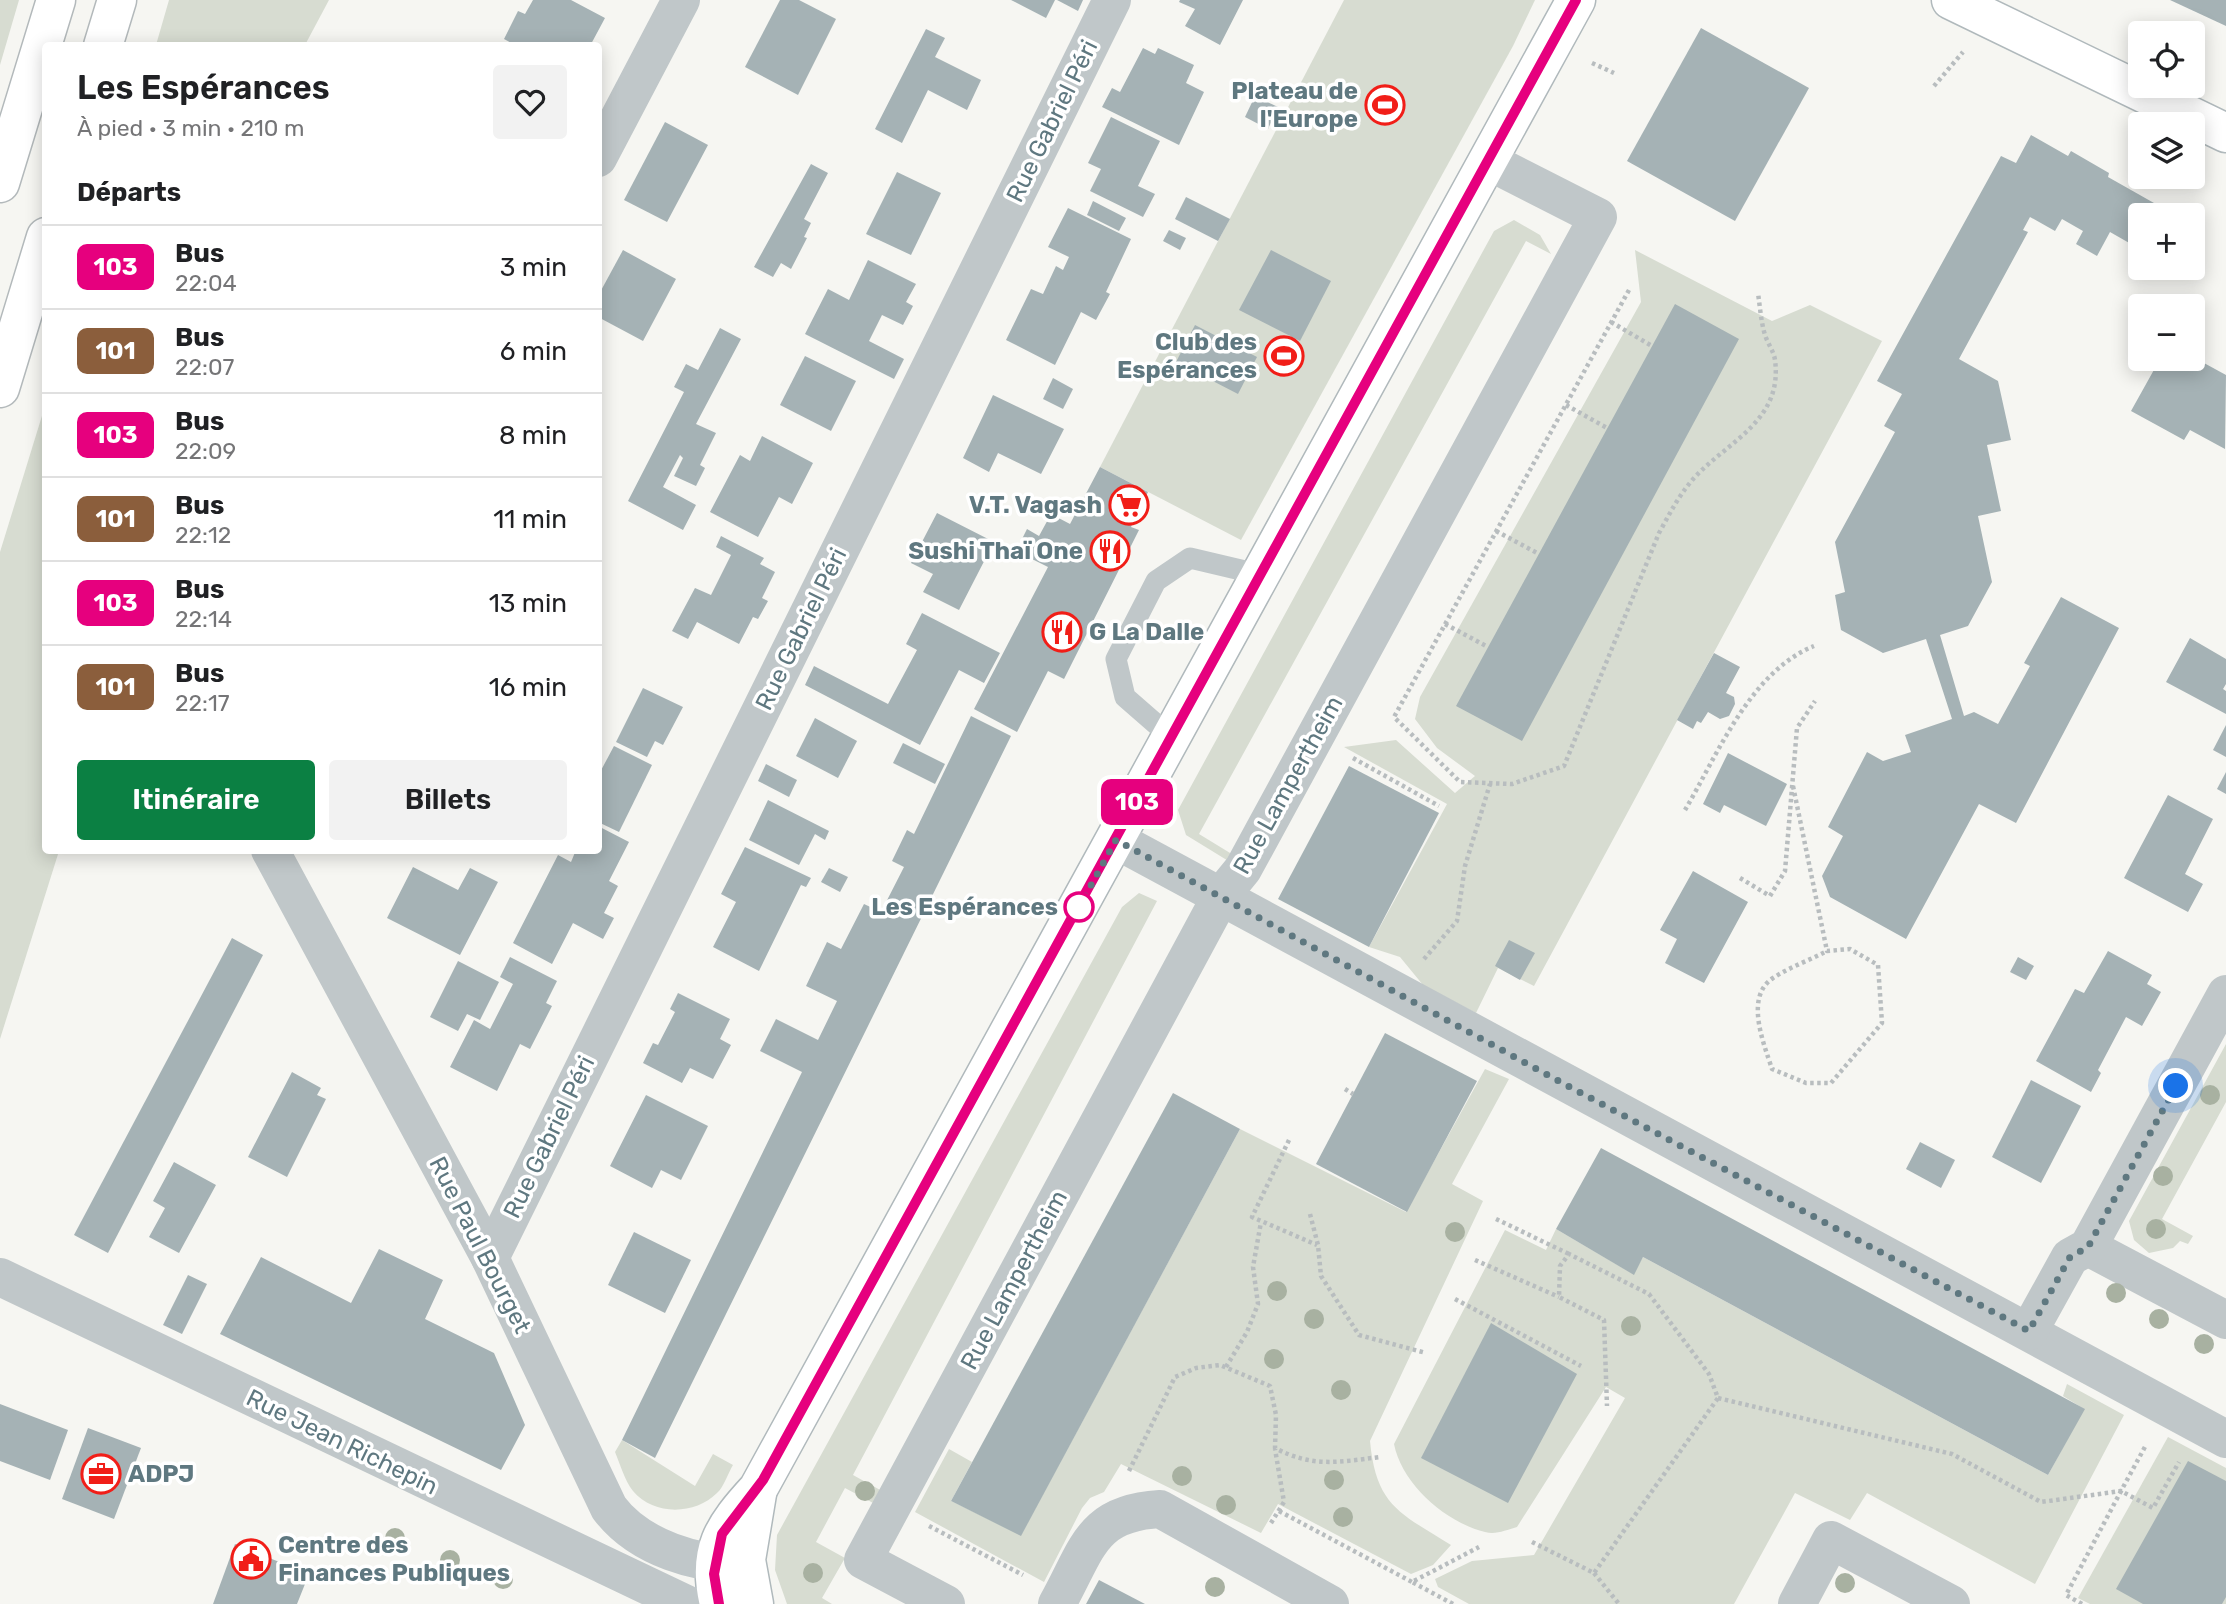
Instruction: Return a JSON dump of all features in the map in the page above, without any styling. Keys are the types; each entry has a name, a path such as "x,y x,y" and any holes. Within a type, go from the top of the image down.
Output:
{"main road":[{"path":"43,42 56,0"},
{"path":"104,42 117,0"},
{"path":"734,1589 722,1534 758,1489 1490,162 1576,0"},
{"path":"1951,0 2226,134"},
{"path":"0,183 42,46"},
{"path":"0,388 42,250"}],"street":[{"path":"602,150 681,0"},
{"name":"Rue Gabriel Péri","path":"490,1258 1112,0"},
{"name":"Rue Lampertheim","path":"946,1604 863,1560 1221,896 1243,869 1598,217 1490,162"},
{"path":"1116,840 1556,1080 2029,1331 2226,1439"},
{"name":"Rue Paul Bourget","path":"272,854 490,1258 600,1492 619,1521 734,1589"},
{"path":"2029,1331 2070,1257 2088,1247 2226,994"},
{"path":"2088,1247 2226,1320"},
{"name":"Rue Jean Richepin","path":"0,1277 686,1604"},
{"path":"1057,1604 1101,1526 1130,1511 1160,1509 1330,1604"},
{"path":"597,1563 619,1521"},
{"path":"1797,1604 1831,1540 1951,1604"}],"lane":[{"path":"1172,738 1125,698 1116,659 1156,581 1189,558 1262,575"}],"path":[{"path":"1629,290 1394,717 1460,782 1512,785 1564,766 1676,499 1696,476 1731,449 1768,408 1775,384 1775,359 1765,334 1758,293"},
{"path":"1611,321 1651,346"},
{"path":"1566,405 1607,428"},
{"path":"1496,531 1538,554"},
{"path":"1445,624 1488,647"},
{"path":"1685,810 1752,697 1797,653 1814,646"},
{"path":"1740,878 1770,896 1785,871 1797,729 1815,701"},
{"path":"1348,756 1439,806"},
{"path":"1423,960 1457,921 1465,866 1490,784"},
{"path":"1793,786 1827,951"},
{"path":"1850,949 1878,965 1882,1023 1831,1083 1806,1083 1772,1069 1759,1030 1760,996 1770,979 1827,951 1850,949"},
{"path":"1345,1089 1353,1094"},
{"path":"1289,1140 1252,1217 1318,1245"},
{"path":"1310,1214 1318,1245 1321,1276 1359,1335 1426,1353"},
{"path":"1496,1219 1648,1294 1709,1374 1718,1398"},
{"path":"1226,1367 1247,1332 1258,1304 1253,1267 1261,1222"},
{"path":"1559,1297 1560,1266 1569,1254"},
{"path":"1475,1259 1604,1320 1607,1406"},
{"path":"1455,1299 1581,1366"},
{"path":"1101,1526 1175,1377 1196,1368 1226,1367 1270,1386 1276,1415 1275,1448 1284,1502 1268,1529"},
{"path":"1718,1398 1952,1454 2041,1502 2083,1494 2121,1491 2153,1508 2186,1449"},
{"path":"1594,1573 1718,1398"},
{"path":"2082,1604 2066,1595 2152,1436"},
{"path":"1275,1448 1298,1460 1329,1463 1380,1457"},
{"path":"1279,1511 1453,1604"},
{"path":"919,1521 1024,1576"},
{"path":"1532,1542 1594,1573 1619,1604"},
{"path":"1412,1582 1479,1547"}],"shaded area":[{"path":"0,0 19,0 0,65"},
{"path":"169,0 329,0 307,42 157,42"},
{"path":"1344,0 1535,0 1513,46 1241,540 1100,467"},
{"path":"1514,220 1540,235 1551,254 1526,241 1199,834 1235,856 1230,862 1186,835 1178,810 1494,231"},
{"path":"1635,250 1772,321 1810,305 1882,341 1534,986 1498,968 1476,1013 1423,985 1400,957 1369,947 1447,804 1344,747 1396,740 1455,793 1475,776 1437,748 1415,719 1420,697 1641,302"},
{"path":"42,416 42,854 58,854 0,1039 0,552"},
{"path":"1139,893 1157,901 853,1475 882,1491 875,1504 845,1488 816,1542 845,1558 822,1598 832,1604 787,1604 775,1570 777,1535 1122,907"},
{"path":"2226,1044 2226,1102 2162,1219 2193,1236 2188,1244 2180,1241 2173,1248 2149,1253 2134,1240 2129,1221"},
{"path":"1485,1069 1509,1079 1452,1184 1483,1201 1370,1441 1373,1463 1385,1494 1405,1515 1451,1545 1433,1565 1411,1574 1278,1504 1261,1533 1121,1464 1104,1492 1090,1498 1082,1508 1044,1582 915,1512 949,1449 972,1462 951,1501 1021,1535 1240,1129 1406,1212"},
{"path":"1556,1229 1633,1274 1643,1257 2048,1475 2084,1409 2063,1396 2067,1384 2124,1415 2035,1584 1867,1493 1850,1520 1795,1493 1734,1604 1469,1604 1438,1587 1435,1579 1472,1561 1534,1555 1625,1398 1606,1387 1517,1527 1501,1532 1489,1533 1470,1527 1441,1510 1416,1487 1406,1473 1394,1444 1505,1230 1546,1250"},
{"path":"2168,1437 2226,1468 2226,1604 2090,1604 2078,1598"},
{"path":"622,1440 695,1486 713,1454 733,1465 724,1484 708,1500 686,1509 663,1508 642,1499 630,1487 615,1452"}],"building":[{"path":"533,0 571,0 605,18 592,42 510,42 504,39 518,11 525,14"},
{"path":"780,0 799,0 836,19 798,95 745,67"},
{"path":"1011,0 1055,0 1046,18"},
{"path":"1057,0 1083,0 1078,11"},
{"path":"1243,0 1220,45 1185,26 1195,9 1179,2"},
{"path":"2170,0 2226,0 2226,26"},
{"path":"1701,28 1809,88 1735,221 1627,161"},
{"path":"926,29 945,38 935,57 981,80 967,110 928,90 902,143 875,129"},
{"path":"1143,48 1155,54 1158,48 1194,65 1186,83 1204,92 1179,145 1102,107 1112,88 1120,92"},
{"path":"1255,96 1278,107 1268,129 1245,117"},
{"path":"1111,117 1160,141 1138,186 1155,194 1143,217 1090,191 1101,169 1088,163"},
{"path":"665,122 708,145 667,222 624,200"},
{"path":"2031,135 2068,156 2071,151 2109,173 2108,177 2154,203 2128,203 2128,242 2110,232 2097,256 2076,244 2083,231 2062,219 2055,231 2030,217 2023,230 2028,232 1959,359 1998,381 2011,440 1987,445 2001,511 1978,516 1992,582 1968,626 1940,635 1964,716 1974,712 1998,724 2030,666 2024,663 2061,597 2119,628 2016,823 1979,804 1906,939 1830,897 1822,876 1843,836 1828,827 1867,752 1883,761 1911,752 1905,735 1952,719 1926,639 1883,653 1841,630 1835,595 1845,592 1835,542 1895,432 1884,426 1902,394 1877,381 2001,156 2016,163"},
{"path":"811,164 828,173 804,219 811,223 804,237 807,238 791,269 781,263 773,277 754,267"},
{"path":"897,172 941,193 911,255 866,234"},
{"path":"1186,197 1230,219 1218,241 1175,219"},
{"path":"1093,201 1126,218 1119,231 1087,215"},
{"path":"1068,208 1131,239 1106,292 1110,294 1096,320 1081,312 1055,365 1006,340 1031,289 1043,294 1056,266 1063,270 1069,257 1048,247"},
{"path":"1169,230 1186,238 1180,250 1163,241"},
{"path":"623,250 676,279 643,341 602,319 602,289"},
{"path":"1271,250 1331,281 1300,341 1239,310"},
{"path":"868,260 916,284 906,302 913,306 903,325 882,315 869,341 904,359 894,379 805,334 828,289 849,300"},
{"path":"1675,304 1739,339 1522,741 1456,706"},
{"path":"1195,325 1257,357 1238,394 1176,362"},
{"path":"720,328 741,339 696,424 716,433 700,465 705,468 696,486 674,476 683,458 680,455 663,487 696,505 683,530 628,501 684,392 674,387 686,364 698,370"},
{"path":"805,356 856,381 831,431 780,405"},
{"path":"2205,364 2226,375 2225,449 2190,430 2184,440 2131,411 2153,371 2205,371"},
{"path":"1053,378 1073,389 1063,409 1043,399"},
{"path":"993,395 1064,429 1041,474 998,453 989,472 963,458"},
{"path":"762,436 813,463 792,504 779,497 758,537 710,512 740,455 750,461"},
{"path":"1100,467 1148,492 1131,527 1139,530 1064,679 1048,671 1017,732 974,709 1048,567 1016,551 1027,529 1039,536 1051,514 1070,524"},
{"path":"937,513 994,542 959,610 923,592 933,574 911,563"},
{"path":"721,536 764,558 760,564 775,572 762,598 768,601 758,619 753,617 739,644 697,622 688,639 672,631 695,588 711,595 731,555 716,547"},
{"path":"922,613 1000,653 984,683 959,670 920,745 805,685 814,666 888,704 917,650 906,644"},
{"path":"2190,638 2226,659 2226,684 2223,689 2226,691 2226,714 2166,682"},
{"path":"1714,653 1740,667 1726,693 1734,697 1735,704 1729,716 1720,719 1708,712 1701,723 1697,721 1693,729 1677,720"},
{"path":"643,688 683,707 663,745 655,741 647,757 616,742"},
{"path":"971,716 1011,736 655,1458 622,1440 802,1072 760,1051 776,1019 818,1040 837,1001 806,986 827,942 841,949 864,904 881,912 904,867 892,861 907,830 914,834"},
{"path":"815,718 857,741 838,778 796,756"},
{"path":"2226,725 2226,757 2213,750"},
{"path":"903,743 945,764 935,784 893,763"},
{"path":"614,746 652,765 619,832 602,824 602,768"},
{"path":"1728,753 1787,784 1766,826 1724,805 1720,813 1703,804"},
{"path":"766,764 797,780 789,797 758,781"},
{"path":"1349,766 1439,813 1369,947 1278,899"},
{"path":"2226,772 2226,794 2217,789"},
{"path":"2168,795 2213,819 2185,874 2203,884 2188,912 2124,878"},
{"path":"768,800 829,831 825,840 815,834 799,865 749,840"},
{"path":"602,828 629,842 609,881 618,886 604,913 614,918 603,939 573,923 552,964 513,943 558,855 571,862 574,854 602,854"},
{"path":"745,847 811,878 806,887 801,885 759,971 713,947 736,902 721,894"},
{"path":"413,867 458,890 470,868 498,882 460,955 387,918"},
{"path":"829,868 848,877 840,892 821,882"},
{"path":"1693,871 1748,902 1704,983 1665,963 1677,939 1660,930"},
{"path":"232,938 263,955 108,1253 74,1235"},
{"path":"1509,940 1535,953 1520,980 1495,966"},
{"path":"2108,951 2152,975 2147,984 2161,992 2142,1026 2126,1017 2098,1070 2101,1073 2091,1092 2036,1061 2075,989 2084,993"},
{"path":"510,957 557,981 546,1003 552,1006 530,1049 520,1044 497,1091 450,1067 474,1020 490,1029 513,984 500,977"},
{"path":"2018,957 2034,966 2026,980 2010,972"},
{"path":"458,961 499,982 480,1020 467,1014 458,1031 430,1017"},
{"path":"678,993 730,1019 720,1039 731,1045 713,1079 690,1068 682,1083 643,1063 653,1043 658,1045 675,1012 670,1009"},
{"path":"1385,1033 1477,1081 1407,1212 1316,1164"},
{"path":"292,1072 321,1088 317,1095 326,1099 287,1177 248,1157"},
{"path":"2031,1080 2081,1106 2041,1183 1992,1157"},
{"path":"1173,1093 1240,1129 1021,1536 951,1501"},
{"path":"646,1095 708,1126 681,1180 661,1170 652,1188 610,1166"},
{"path":"1920,1142 1955,1160 1941,1188 1906,1169"},
{"path":"1601,1148 2085,1409 2048,1475 1643,1257 1634,1275 1556,1229"},
{"path":"174,1162 216,1185 179,1253 149,1237 165,1208 153,1201"},
{"path":"634,1232 691,1260 665,1313 608,1285"},
{"path":"379,1249 443,1280 425,1319 494,1353 525,1425 501,1470 220,1334 261,1257 351,1303"},
{"path":"188,1275 207,1284 182,1334 163,1325"},
{"path":"1491,1323 1577,1374 1508,1503 1421,1458"},
{"path":"0,1404 68,1430 50,1480 0,1461"},
{"name":"ADPJ","path":"88,1428 141,1448 114,1519 62,1499"},
{"path":"2188,1461 2226,1481 2226,1597 2222,1604 2143,1604 2116,1589"},
{"name":"Centre des Finances Publiques","path":"235,1544 309,1574 297,1604 213,1604"},
{"path":"1099,1580 1145,1604 1086,1604"}],"bus line":[{"name":"103","path":"719,1604 714,1564 722,1534 758,1489 1490,162 1576,0"}],"place":[{"name":"Plateau de l'Europe","path":"1385,105"},
{"name":"Club des Espérances","path":"1284,356"},
{"name":"V.T. Vagash","path":"1129,505"},
{"name":"Sushi Thaï One","path":"1110,551"},
{"name":"G La Dalle","path":"1062,632"},
{"name":"Les Espérances","path":"1079,907"},
{"name":"ADPJ","path":"101,1474"},
{"name":"Centre des Finances Publiques","path":"251,1559"}],"route":[{"path":"1079,907 1116,840 1568,1086 2029,1331 2070,1257 2088,1247 2176,1086"}]}
